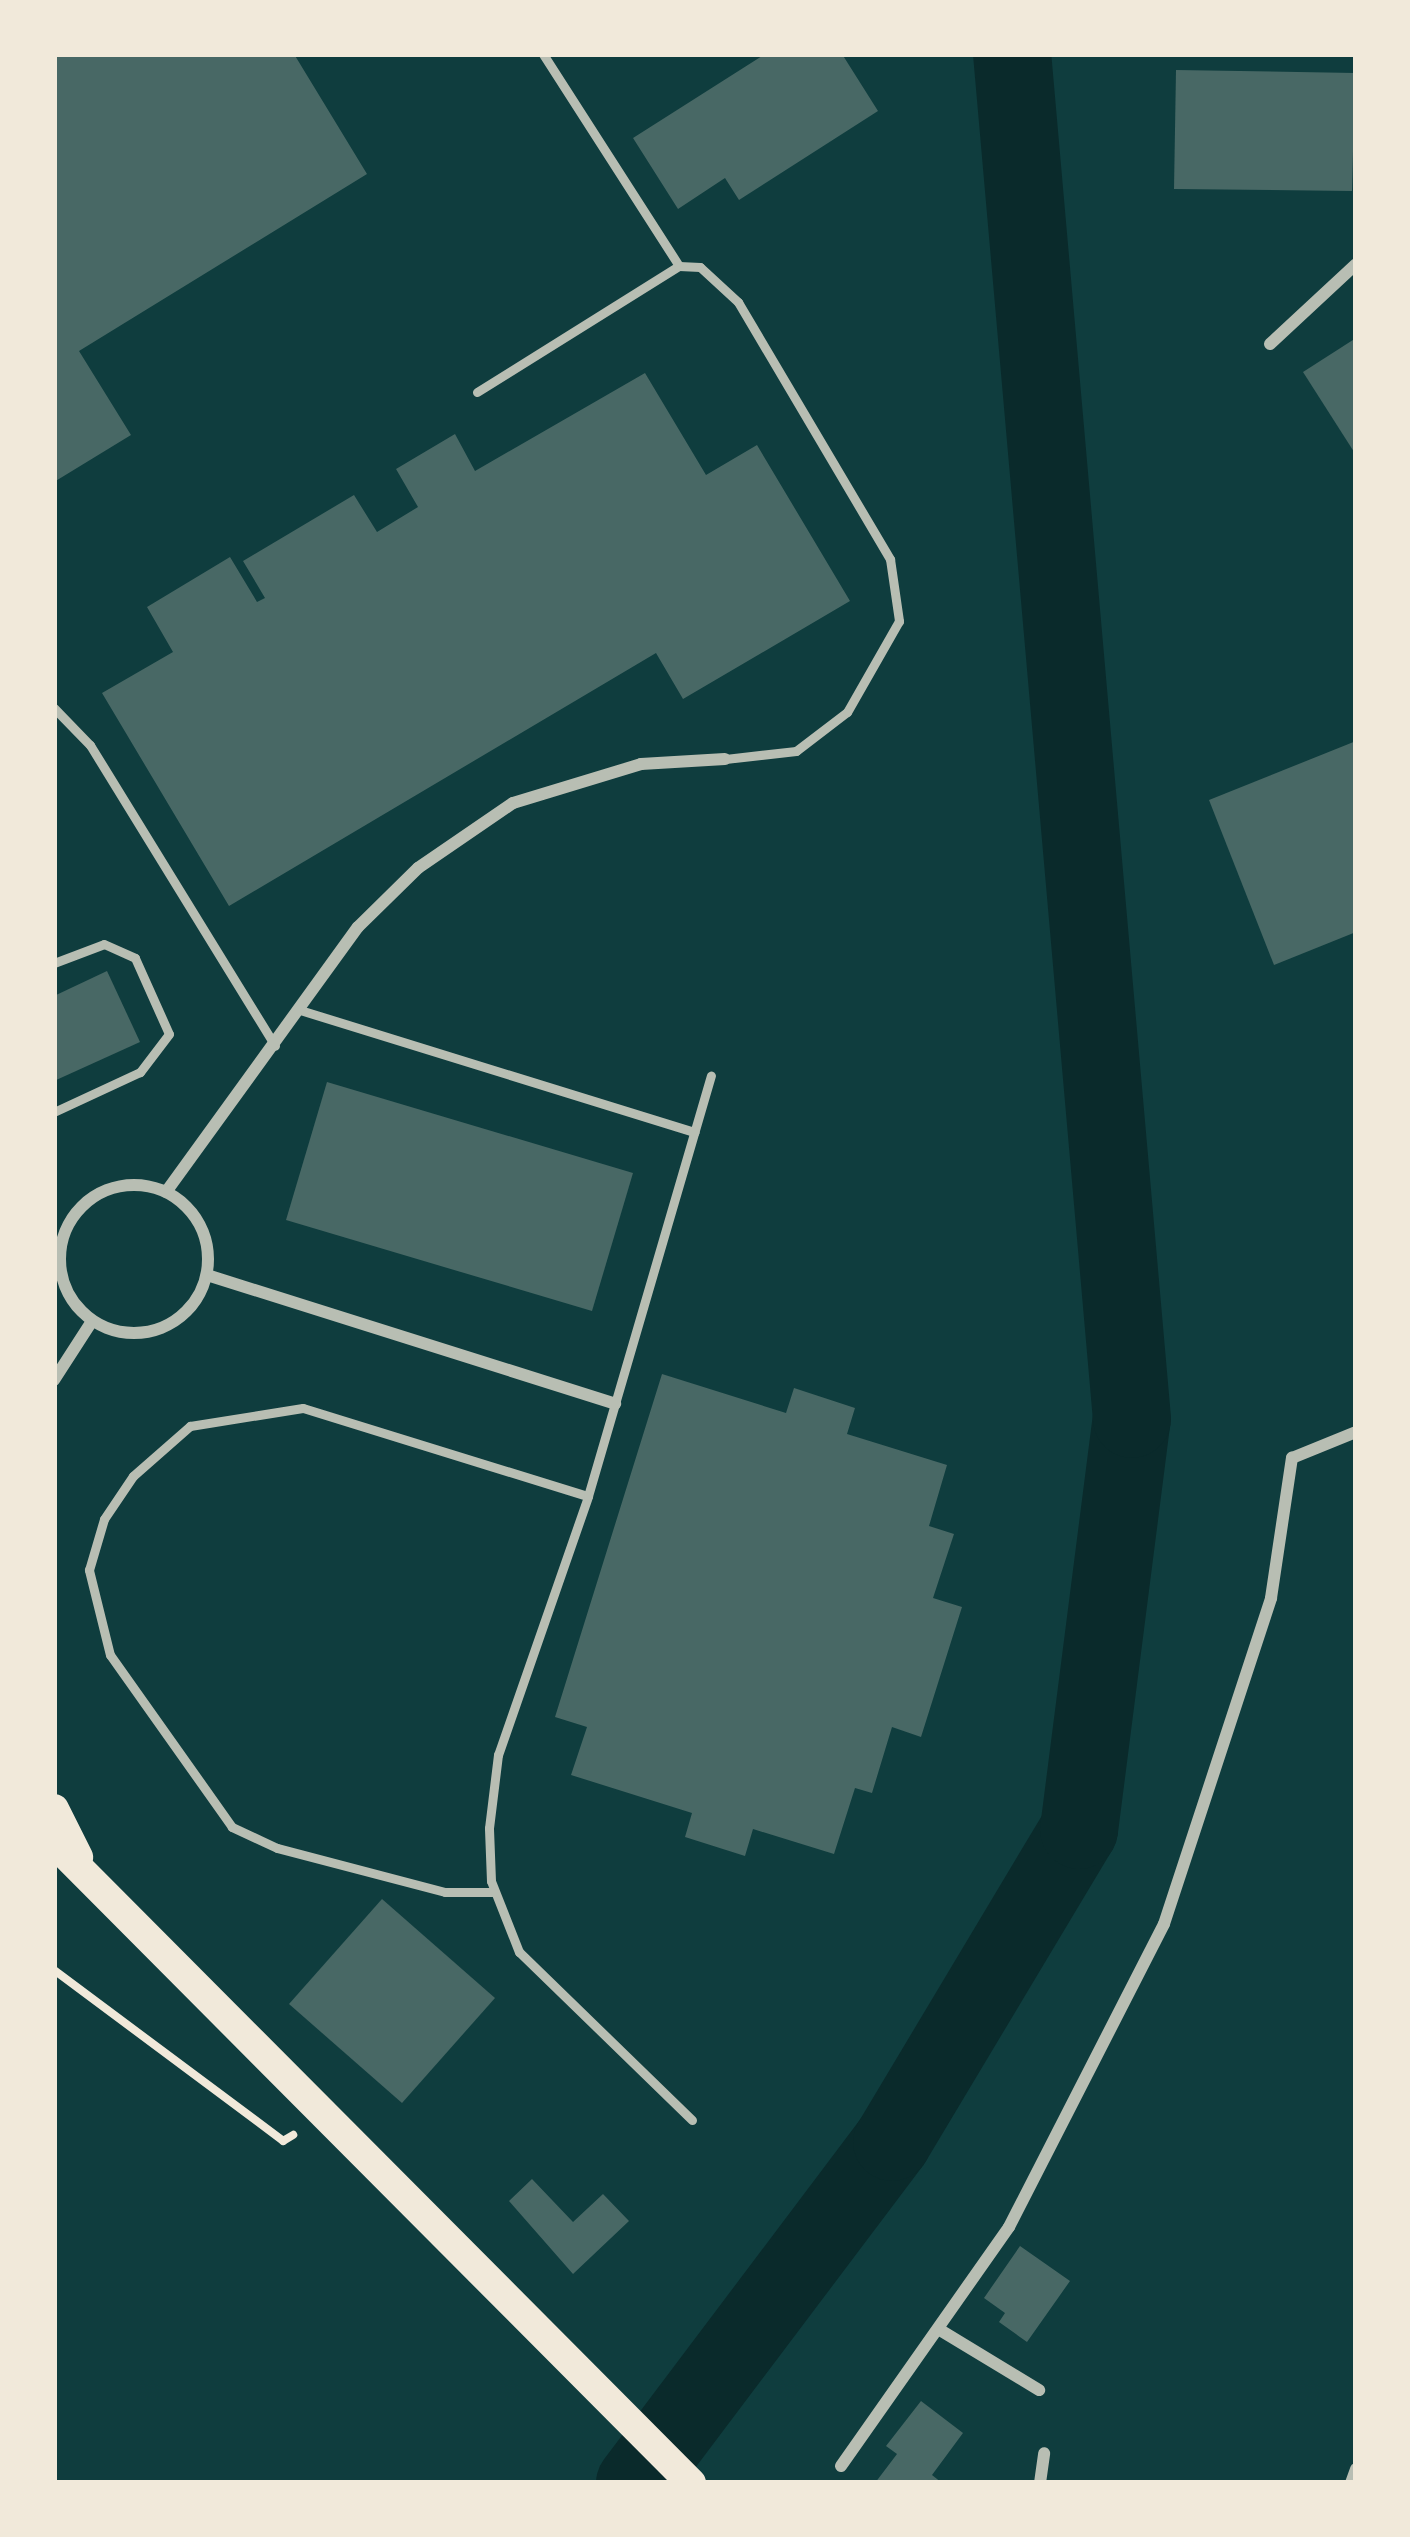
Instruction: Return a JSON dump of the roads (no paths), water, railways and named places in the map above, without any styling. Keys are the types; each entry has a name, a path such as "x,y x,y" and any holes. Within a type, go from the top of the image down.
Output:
{"main road":[{"path":"54,1809 81,1865"},
{"path":"54,1844 81,1865 691,2483"}],"street":[{"path":"1270,344 1356,264"},
{"path":"166,1192 358,927 418,868 513,802 641,764 725,759"},
{"path":"117,1186 166,1192 201,1226 207,1275 198,1298 161,1329 138,1334 92,1321 63,1282 59,1233 76,1213 117,1186"},
{"path":"207,1275 615,1404"},
{"path":"54,1380 92,1321"},
{"path":"841,2466 1009,2228 1164,1924 1271,1598 1292,1458 1356,1432"},
{"path":"940,2330 1039,2390"},
{"path":"1040,2483 1044,2453"},
{"path":"1351,2483 1356,2469"}],"lane":[{"path":"543,54 679,266"},
{"path":"477,392 679,266 700,267 738,302 890,560 899,621 847,712 796,751 725,759"},
{"path":"54,708 90,746 275,1046"},
{"path":"54,963 104,944 135,958 169,1034 140,1072 54,1112"},
{"path":"300,1010 695,1132"},
{"path":"692,2120 542,1980 519,1952 494,1892 489,1828 498,1755 588,1496 711,1076"},
{"path":"494,1892 446,1892 277,1848 232,1827 110,1655 89,1570 104,1519 133,1476 190,1426 303,1408 588,1496"}],"waterway":[{"path":"635,2483 892,2142 1079,1830 1132,1419 1012,54"}]}
